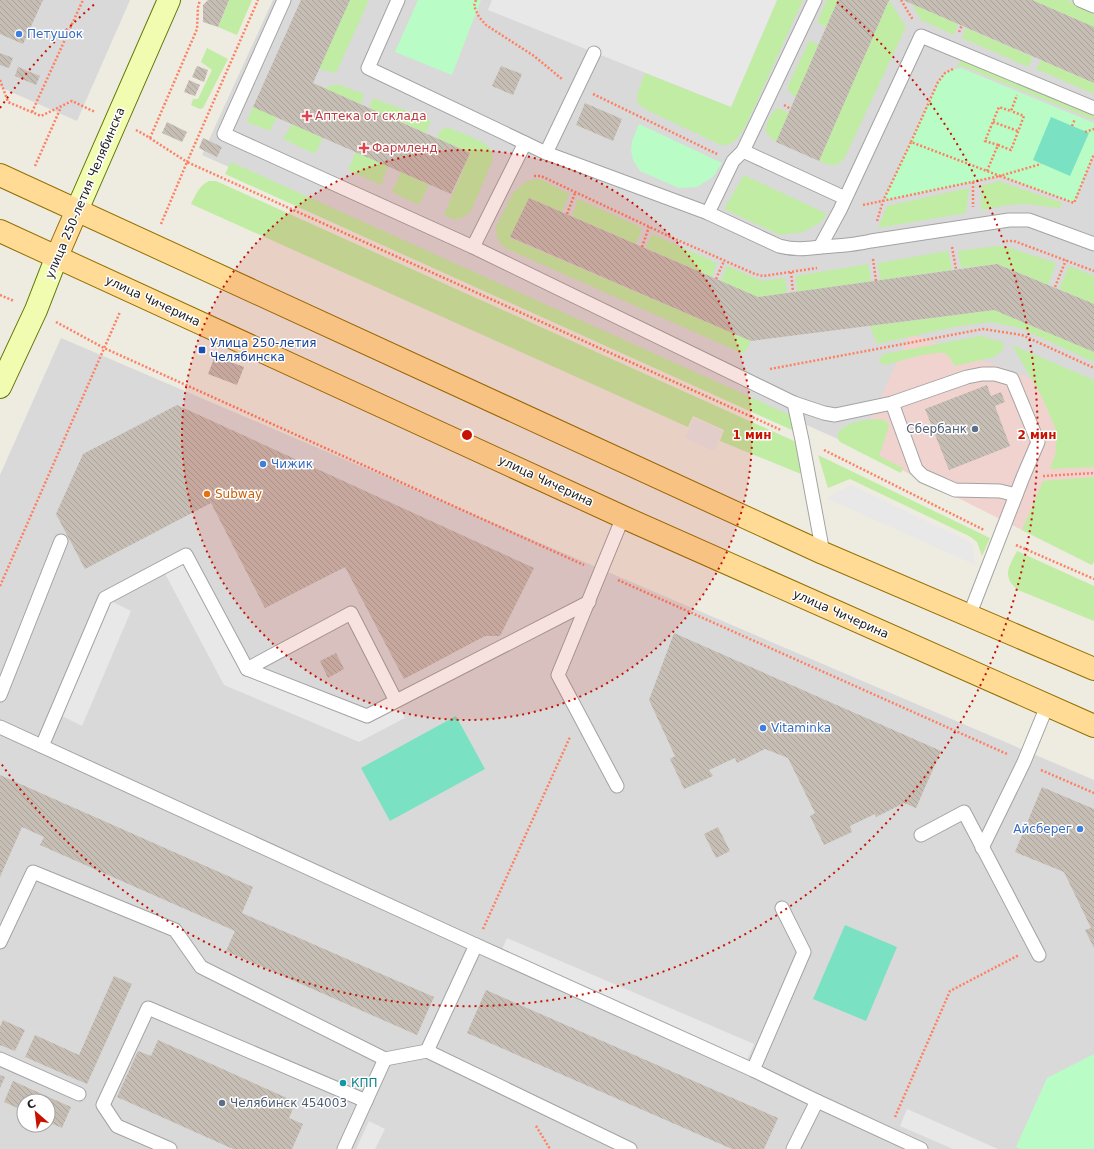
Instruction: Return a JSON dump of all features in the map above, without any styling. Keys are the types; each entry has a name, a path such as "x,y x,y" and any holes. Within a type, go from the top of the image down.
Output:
{"main road":[{"path":"0,175 823,553 1094,670"},
{"name":"улица 250-летия Челябинска","path":"57,256 77,210"},
{"name":"улица Чичерина","path":"0,231 624,517 1094,726"}],"street":[{"name":"улица 250-летия Челябинска","path":"77,210 170,0"},
{"name":"улица 250-летия Челябинска","path":"0,387 36,310 57,256"}],"lane":[{"path":"284,0 224,134 473,247 794,403 824,413 835,414 892,403 967,377 982,374 996,374 1012,379 1038,441 969,616"},
{"path":"398,0 368,68 546,153 708,212 780,246 790,249 803,249 853,245 1009,220 1024,219 1094,244"},
{"path":"708,212 733,161 743,151 772,99 815,0"},
{"path":"1080,0 1094,6"},
{"path":"820,247 845,198 921,36 1094,108"},
{"path":"546,153 594,53"},
{"path":"473,247 525,143"},
{"path":"743,151 845,198"},
{"path":"794,403 823,553"},
{"path":"892,403 916,469 923,476 955,490 1000,492 1016,495"},
{"path":"618,786 558,675 624,517"},
{"path":"0,696 61,541"},
{"path":"42,746 105,598 186,556 247,669 367,716 588,602"},
{"path":"247,669 351,613 396,701"},
{"path":"982,848 1024,762 1047,706"},
{"path":"0,727 476,945 754,1070 816,1101 921,1149"},
{"path":"921,835 964,812 1037,951"},
{"path":"0,942 33,872 175,930 200,967 386,1059 427,1051 630,1149"},
{"path":"754,1070 804,952 782,908"},
{"path":"427,1051 476,945"},
{"path":"170,1149 117,1126 103,1105 148,1008 366,1101"},
{"path":"0,1059 79,1094"},
{"path":"344,1149 386,1059"},
{"path":"793,1149 816,1101"}],"path":[{"path":"32,112 83,0"},
{"path":"150,138 197,29 198,7 200,0"},
{"path":"0,80 8,102 41,116 72,101 150,138 187,162 258,0"},
{"path":"476,0 474,6 479,18 486,25 534,56 558,77 578,87"},
{"path":"901,0 915,23"},
{"path":"871,241 883,201 938,82 945,74 956,69"},
{"path":"1011,111 1018,92"},
{"path":"999,107 1024,116 1011,150 985,141 993,122 999,107"},
{"path":"993,122 1018,131"},
{"path":"1085,132 1094,129"},
{"path":"911,142 1000,176 1041,164"},
{"path":"987,171 998,145"},
{"path":"973,182 973,226"},
{"path":"567,214 575,192"},
{"path":"642,247 649,227"},
{"path":"952,247 956,269"},
{"path":"873,259 876,280"},
{"path":"1055,287 1066,260"},
{"path":"716,279 724,261"},
{"path":"791,272 793,292"},
{"path":"36,310 104,348 1094,793"},
{"path":"738,376 983,329 1022,335 1094,368"},
{"path":"1023,477 1094,473"},
{"path":"476,945 580,714"},
{"path":"888,1134 950,991 1037,951"}],"shaded area":[{"path":"0,0 130,0 77,121 0,87"},
{"path":"273,0 1094,0 1094,402 858,448 202,155"},
{"path":"492,0 777,0 731,107 488,10"},
{"path":"910,333 1094,402 1094,561 1092,565 858,448"},
{"path":"61,338 1094,780 1094,1149 0,1149 0,475"},
{"path":"694,418 723,431 714,451 685,438"},
{"path":"851,485 972,543 975,565 826,498"},
{"path":"186,555 247,669 367,716 396,701 405,718 359,742 224,685 162,568"},
{"path":"105,598 131,611 82,726 56,713"},
{"path":"507,938 754,1044 747,1060 500,954"},
{"path":"907,1109 998,1149 953,1149 900,1126"},
{"path":"369,1121 385,1129 375,1149 356,1149"}],"green space":[{"path":"229,0 252,0 237,35 218,27"},
{"path":"350,0 369,0 336,73 319,69"},
{"path":"418,0 481,0 452,75 395,52"},
{"path":"777,0 803,0 747,123 740,135 730,144 721,145 647,110 638,104 637,95 645,73 731,107"},
{"path":"827,0 838,0 826,27 818,23 818,20"},
{"path":"889,0 906,27 845,157 836,165 819,161"},
{"path":"1032,0 1066,0 1094,11 1094,27"},
{"path":"912,4 958,24 954,35 921,20"},
{"path":"966,28 1033,57 1028,67 962,38"},
{"path":"809,41 819,45 796,97 788,91 788,86"},
{"path":"207,48 228,59 203,108 200,109 191,105 193,99 198,99 212,70 201,62"},
{"path":"964,59 1094,112 1094,120 965,67 956,65"},
{"path":"1041,60 1094,83 1094,94 1036,69"},
{"path":"961,68 1094,123 1094,154 1074,203 1000,176 883,201 938,82 948,72"},
{"path":"337,84 364,94 361,104 323,88"},
{"path":"373,98 431,120 426,133 369,108"},
{"path":"253,107 277,117 270,131 247,122"},
{"path":"778,108 789,113 776,142 766,133 766,130 771,116"},
{"path":"1051,117 1089,133 1070,176 1033,160"},
{"path":"292,124 323,138 315,154 283,139"},
{"path":"639,124 722,163 713,177 697,187 679,188 640,171 633,160 631,151 632,141"},
{"path":"446,127 482,142 492,152 492,162 471,211 464,217 455,220 444,215 470,153 437,138 439,132"},
{"path":"356,152 388,166 381,185 348,170"},
{"path":"231,162 792,416 794,431 225,174"},
{"path":"401,172 429,185 419,205 392,192"},
{"path":"744,175 827,214 821,222 803,232 780,235 724,209"},
{"path":"540,179 569,194 562,212 529,198 510,238 751,341 744,354 505,248 497,237 496,227 513,193 527,181"},
{"path":"209,181 216,181 794,441 796,443 801,474 720,441 724,430 693,416 688,427 191,204 200,188"},
{"path":"999,181 1062,203 1060,208 1027,204 1008,205 981,210 981,186"},
{"path":"969,188 966,213 878,228 887,206"},
{"path":"578,199 642,228 636,244 572,216"},
{"path":"652,234 717,263 712,277 646,248"},
{"path":"998,246 1007,247 1056,263 1048,285 997,264 961,268 958,251"},
{"path":"948,251 952,270 880,280 878,263"},
{"path":"868,264 871,281 797,292 796,276"},
{"path":"727,266 762,281 785,278 787,293 758,297 721,281"},
{"path":"1069,266 1094,276 1094,304 1059,289"},
{"path":"994,310 1094,352 1094,362 1020,328 991,322 954,327 877,344 870,326"},
{"path":"981,336 1004,343 1002,351 994,357 955,366 946,354 941,353 917,356 886,365 879,361 884,354"},
{"path":"1012,345 1094,380 1094,467 1050,469 1056,452 1055,427 1042,397"},
{"path":"878,419 886,421 889,426 879,456 903,468 901,473 840,442 838,439 838,432 847,425"},
{"path":"818,455 990,538 982,556 977,542 971,537 850,479 828,488"},
{"path":"1094,477 1094,561 1092,565 1022,530 1043,481"},
{"path":"1017,551 1094,586 1094,621 1018,590 1010,581 1008,576 1009,567"},
{"path":"456,716 485,769 390,821 361,768"},
{"path":"845,925 897,947 866,1021 813,999"},
{"path":"1094,1054 1094,1149 1021,1149 1016,1147 1047,1078"}],"building":[{"path":"0,0 43,0 23,44 0,34"},
{"path":"208,0 229,0 218,27 203,22 203,5"},
{"path":"301,0 350,0 313,83 470,153 451,194 253,107"},
{"path":"838,0 889,0 819,161 776,142"},
{"path":"903,0 1032,0 1094,27 1094,83"},
{"path":"0,53 13,58 9,68 0,65"},
{"path":"197,66 208,70 204,82 192,77"},
{"path":"501,66 522,74 513,95 492,86"},
{"path":"18,67 40,76 36,85 15,76"},
{"path":"189,80 200,85 195,96 184,92"},
{"path":"585,103 622,119 613,141 576,125"},
{"path":"167,122 187,132 182,142 162,133"},
{"path":"203,138 222,147 217,157 199,148"},
{"path":"529,198 758,297 997,264 1094,304 1094,352 994,310 751,341 510,237"},
{"path":"215,356 244,367 237,385 208,374"},
{"path":"987,385 991,396 1001,392 1005,402 995,406 1010,446 949,470 925,409"},
{"path":"177,405 534,568 500,636 485,636 404,679 345,567 265,608 211,503 85,569 56,514 83,454"},
{"path":"674,633 941,751 916,808 904,803 876,817 875,814 850,826 852,832 824,845 810,816 815,813 788,758 765,749 737,763 735,758 709,770 713,776 684,789 670,759 675,756 649,700"},
{"path":"336,653 344,669 328,678 320,661"},
{"path":"0,775 253,887 242,913 434,997 417,1035 226,951 235,931 40,845 44,837 22,827 0,877"},
{"path":"1042,787 1094,809 1094,948 1085,930 1091,928 1064,872 1015,852"},
{"path":"718,827 730,851 716,858 704,834"},
{"path":"114,976 132,984 87,1084 25,1057 35,1035 79,1055"},
{"path":"486,990 778,1118 764,1149 732,1149 467,1033"},
{"path":"3,1020 25,1030 15,1051 0,1045 0,1027"},
{"path":"158,1040 296,1102 289,1118 303,1124 292,1149 233,1149 117,1097 138,1051 151,1056"},
{"path":"0,1075 5,1077 0,1088"},
{"name":"КПП","path":"341,1078 348,1081 346,1087 338,1084"},
{"path":"13,1081 40,1093 16,1093 16,1107 4,1102"},
{"path":"56,1100 71,1107 62,1128 56,1125"}],"place":[{"name":"Петушок","path":"19,34"},
{"name":"Аптека от склада","path":"307,116"},
{"name":"Фармленд","path":"364,148"},
{"name":"Улица 250-летия Челябинска","path":"202,350"},
{"name":"Сбербанк","path":"975,429"},
{"name":"Чижик","path":"263,464"},
{"name":"Subway","path":"207,494"},
{"name":"Vitaminka","path":"763,728"},
{"name":"Айсберег","path":"1080,829"},
{"name":"КПП","path":"343,1083"},
{"name":"Челябинск 454003","path":"222,1103"}]}
